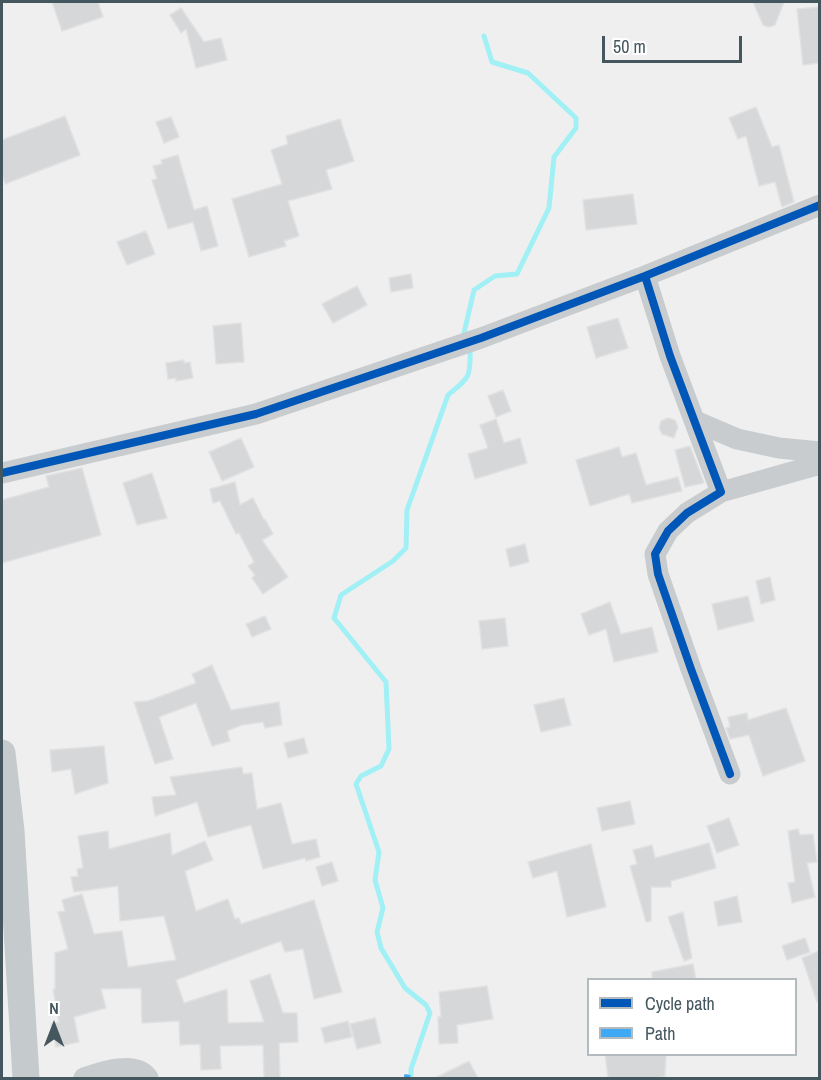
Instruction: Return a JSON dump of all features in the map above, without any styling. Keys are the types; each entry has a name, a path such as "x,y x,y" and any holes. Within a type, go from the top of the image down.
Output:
{"main road":[{"path":"2,753 11,831 10,949 26,1078"}],"street":[{"path":"2,473 256,414 481,338 645,276 819,205"},
{"path":"645,276 670,356 721,492"},
{"path":"695,421 737,439 779,448 819,452"},
{"path":"730,774 690,669 658,574 655,554 668,531 687,513 721,492 819,464"},
{"path":"84,1078 104,1071 135,1070 148,1078"}],"building":[{"path":"52,2 98,2 103,17 62,31"},
{"path":"753,2 784,2 775,25 769,27 763,25"},
{"path":"819,7 819,63 803,65 797,9"},
{"path":"181,8 204,42 221,38 227,60 196,68 186,29 181,33 170,15"},
{"path":"756,107 772,147 779,145 794,202 782,207 775,182 759,186 746,136 738,139 729,118"},
{"path":"65,116 80,155 5,184 2,174 2,140"},
{"path":"171,117 179,137 164,143 156,122"},
{"path":"340,119 354,161 326,170 332,189 288,201 299,236 284,241 286,246 249,257 232,199 282,184 271,150 288,144 286,136"},
{"path":"178,155 194,210 207,206 218,246 201,251 193,222 168,229 152,180 157,179 153,166 162,164 161,160"},
{"path":"633,194 637,224 586,230 583,200"},
{"path":"146,231 155,254 127,265 117,242"},
{"path":"411,274 413,288 391,292 389,278"},
{"path":"357,286 367,305 333,323 322,304"},
{"path":"618,318 628,348 596,358 587,327"},
{"path":"241,323 244,362 216,364 213,326"},
{"path":"184,360 184,363 190,362 193,378 176,381 176,378 168,379 166,363"},
{"path":"503,390 511,411 496,417 488,396"},
{"path":"668,418 675,420 678,427 674,438 662,434 659,428 661,421"},
{"path":"496,419 504,443 520,438 527,463 475,479 468,454 488,448 480,425"},
{"path":"241,438 254,467 222,481 209,452"},
{"path":"690,446 704,483 685,487 675,450"},
{"path":"619,447 622,457 636,453 646,485 678,477 682,491 632,503 629,494 590,506 576,460"},
{"path":"82,468 101,535 2,563 2,500 49,487 46,476"},
{"path":"152,473 167,518 137,525 123,483"},
{"path":"235,482 240,505 253,498 265,519 273,534 262,540 288,577 263,594 252,578 255,575 248,566 254,562 239,533 236,534 220,501 213,503 210,489"},
{"path":"525,544 529,562 510,567 506,549"},
{"path":"770,577 775,600 761,604 756,581"},
{"path":"748,596 754,621 718,630 712,604"},
{"path":"610,602 621,634 652,627 658,652 614,662 606,629 589,635 581,614"},
{"path":"265,616 271,629 252,637 246,624"},
{"path":"505,618 508,646 482,649 479,621"},
{"path":"212,665 231,710 279,702 282,725 265,728 263,722 242,725 227,731 230,741 212,746 196,703 159,717 173,759 155,764 134,702 148,701 196,683 192,674"},
{"path":"564,698 571,725 541,732 534,705"},
{"path":"786,708 805,761 763,776 749,735 730,739 726,728 730,727 728,717 747,713 748,720"},
{"path":"304,738 308,753 288,758 284,743"},
{"path":"104,746 108,783 75,794 71,769 52,772 50,750"},
{"path":"242,767 243,774 252,773 257,809 281,803 292,844 316,839 320,857 306,861 305,858 263,869 251,825 208,837 197,802 155,816 152,797 176,795 170,777"},
{"path":"630,801 635,824 602,831 597,808"},
{"path":"729,818 739,845 717,853 707,826"},
{"path":"798,829 800,835 813,834 817,862 807,863 815,897 792,903 788,883 795,882 788,831"},
{"path":"108,831 109,849 170,833 172,855 205,841 213,860 185,871 196,911 228,899 235,919 239,918 241,924 314,900 342,992 314,999 303,949 285,952 281,941 176,980 184,1003 227,989 228,1023 264,1022 250,981 270,974 283,1013 297,1013 298,1042 279,1043 280,1078 264,1078 263,1045 220,1046 221,1069 201,1070 200,1044 180,1045 179,1021 142,1023 141,988 101,989 106,1008 74,1017 79,1042 56,1047 51,1024 59,1022 53,989 55,989 55,953 68,949 58,912 65,911 62,900 82,894 94,934 122,931 128,967 176,960 164,916 120,921 118,886 74,892 71,877 78,876 77,869 83,868 78,836"},
{"path":"709,843 716,868 671,881 671,887 651,887 651,921 646,922 630,866 637,864 633,850 652,845 655,858"},
{"path":"591,844 606,907 567,917 557,871 533,878 528,862"},
{"path":"332,862 338,881 322,886 316,867"},
{"path":"737,896 742,922 718,926 714,902"},
{"path":"683,912 692,958 684,961 668,917"},
{"path":"805,938 810,952 787,960 782,946"},
{"path":"819,951 819,1002 817,1002 802,958"},
{"path":"693,964 696,978 652,978 652,972"},
{"path":"487,986 493,1019 457,1025 458,1043 439,1044 438,1017 441,1017 439,992"},
{"path":"375,1018 381,1043 357,1049 350,1024"},
{"path":"348,1021 352,1037 325,1043 321,1028"},
{"path":"605,1056 666,1056 665,1076 608,1078"},
{"path":"469,1061 478,1078 435,1078"}],"waterway":[{"path":"464,333 474,290 495,276 517,274 549,208 554,157 576,128 576,118 528,73 492,62 484,36"},
{"path":"411,1078 411,1069 430,1013 426,1005 405,988 381,948 377,932 383,908 375,880 379,852 356,784 361,776 381,766 389,749 386,682 334,618 341,595 393,561 406,548 407,510 448,395 460,385 469,372 470,350"}],"marked path":[{"path":"404,1077 410,1078"}],"cycle path":[{"path":"2,473 256,414 481,338 645,276 820,205"},
{"path":"645,276 670,356 721,492 687,513 668,531 655,554 658,574 730,774"}]}
